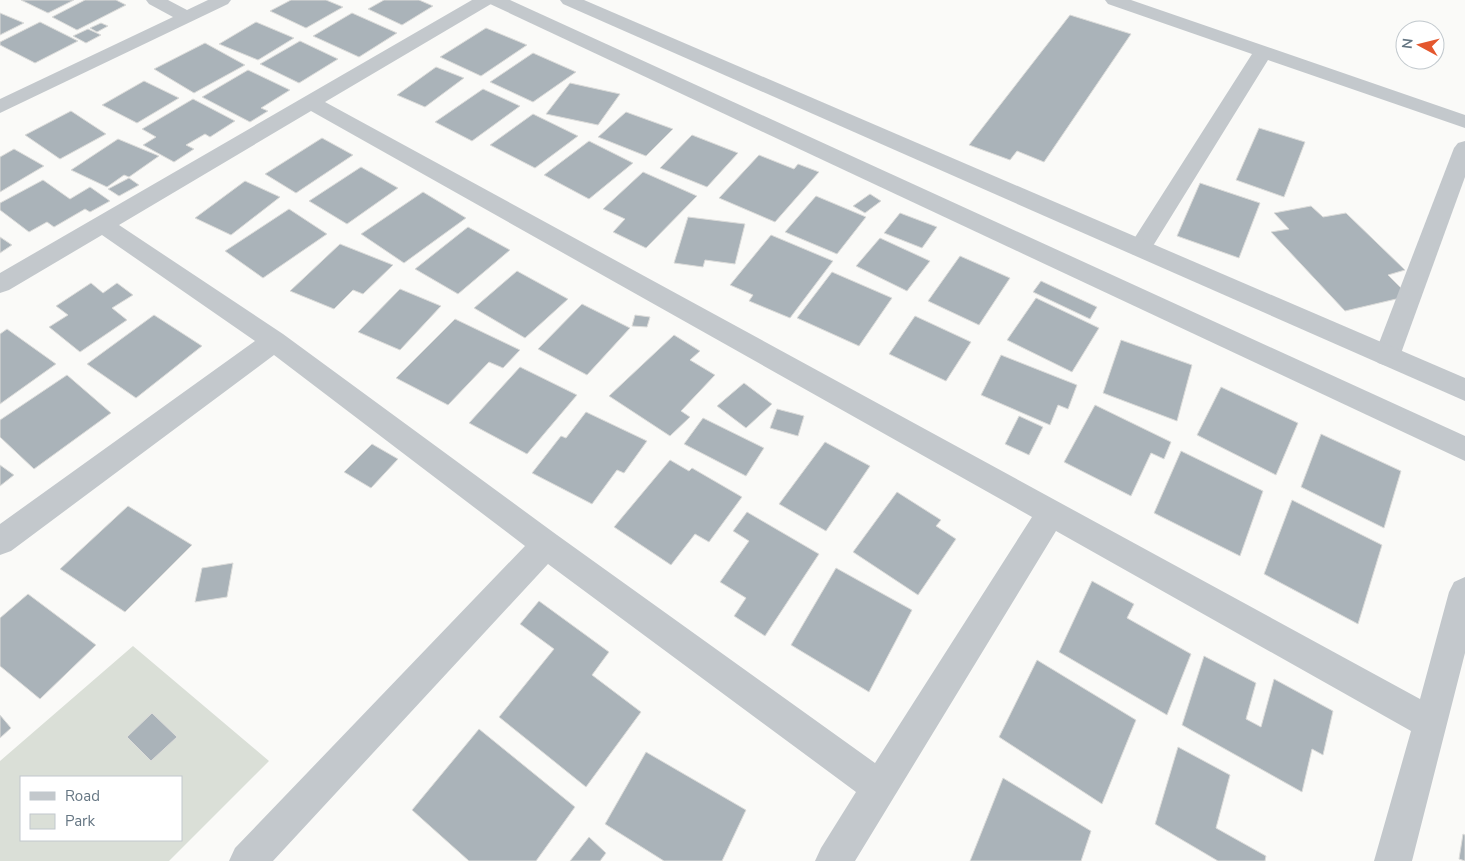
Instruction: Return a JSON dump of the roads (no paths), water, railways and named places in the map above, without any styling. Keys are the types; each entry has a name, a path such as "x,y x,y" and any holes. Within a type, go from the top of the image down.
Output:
{"street":[{"path":"156,0 186,17"},
{"path":"0,106 222,0"},
{"path":"0,284 485,0"},
{"path":"496,0 1465,449"},
{"path":"568,0 1465,390"},
{"path":"1114,0 1465,122"},
{"path":"1140,248 1264,51"},
{"path":"310,102 1430,723"},
{"path":"1388,356 1465,148"},
{"path":"102,224 274,341 546,545 880,788"},
{"path":"0,541 274,341"},
{"path":"834,861 1051,513"},
{"path":"248,861 546,545"},
{"path":"1393,861 1465,592"}]}
